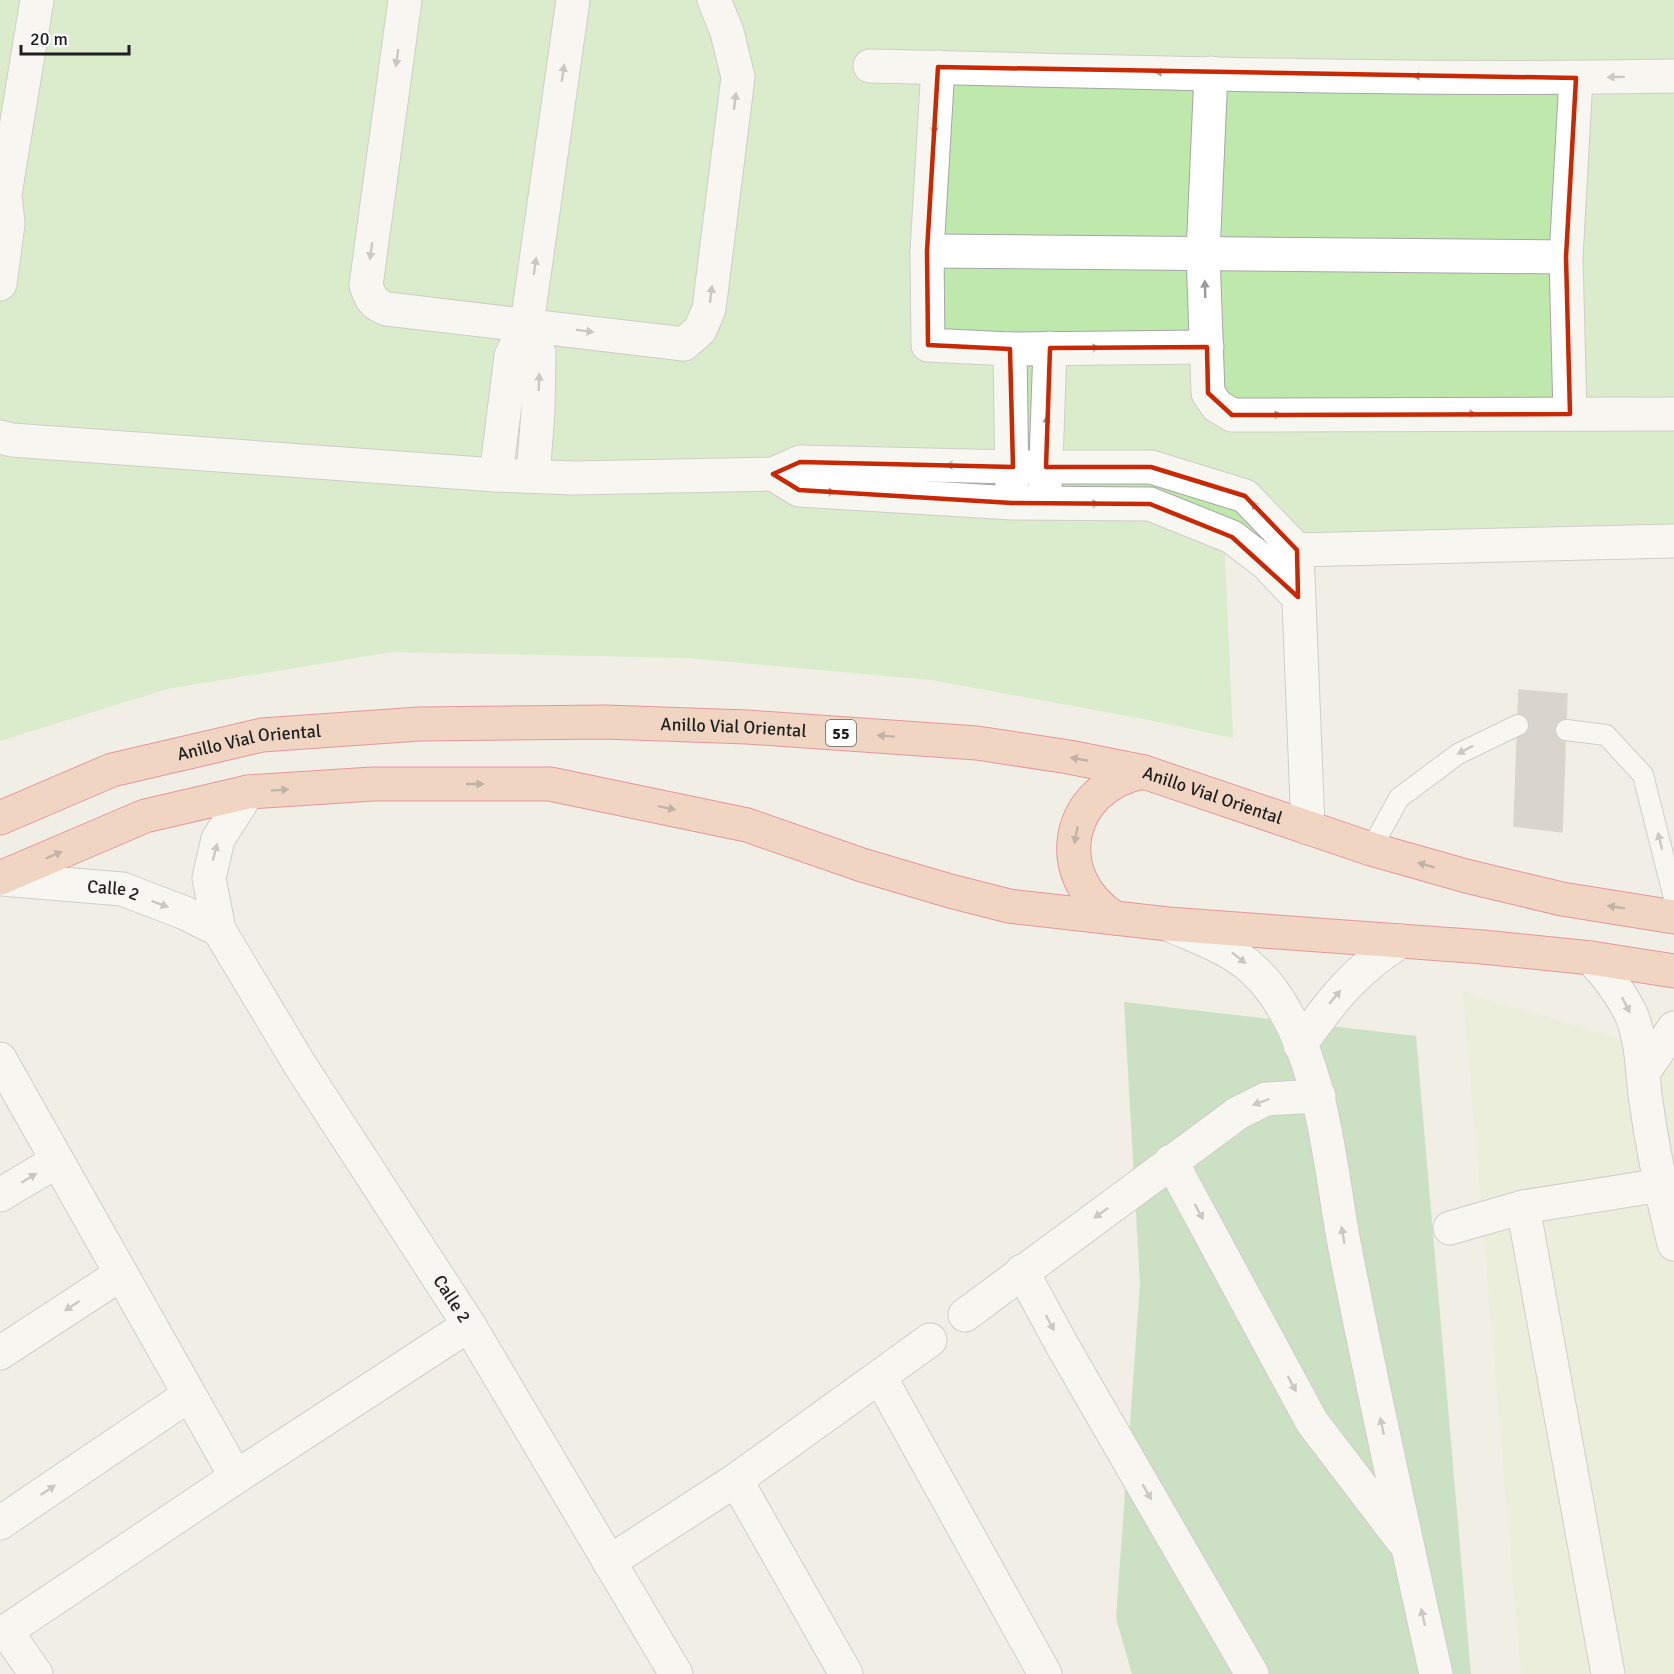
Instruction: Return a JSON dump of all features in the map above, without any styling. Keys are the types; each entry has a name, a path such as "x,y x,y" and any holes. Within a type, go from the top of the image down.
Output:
{"highway":[{"name":"Anillo Vial Oriental","path":"0,818 112,770 262,735 419,724 605,722 747,727 977,743 1069,757 1144,772 1371,849 1466,876 1563,899 1674,917"},
{"path":"1115,918 1103,910 1084,889 1074,862 1075,834 1094,796 1117,780 1144,772"},
{"path":"0,879 145,816 248,792 374,784 550,784 747,825 862,865 1009,906 1168,924 1483,947 1591,958 1674,971"}],"street":[{"path":"0,284 8,224 3,198 7,142 37,0"},
{"path":"405,0 366,285 370,297 377,306 684,344 700,330 709,309 738,77 727,32 714,0"},
{"path":"496,475 511,356 527,324 573,0"},
{"path":"870,66 1211,74 1576,78 1674,76"},
{"path":"938,68 927,251 928,345 1010,349 1207,347"},
{"path":"1211,74 1203,254 1208,393 1217,406 1232,415 1674,414"},
{"path":"1570,414 1566,257 1576,78"},
{"path":"927,251 1566,257"},
{"path":"527,324 539,353 538,412 533,476"},
{"path":"1044,503 1050,348"},
{"path":"1010,349 1012,504"},
{"path":"0,437 82,446 496,475 573,478 772,474 800,462 1013,467 1151,467 1245,496 1297,550 1308,828"},
{"path":"772,474 799,490 1012,504 1150,504 1232,537 1267,564 1298,597"},
{"path":"1267,564 1297,550 1674,541"},
{"name":"Calle 2","path":"248,792 218,839 209,878 219,930 300,1065 469,1325 676,1674"},
{"name":"Calle 2","path":"0,879 122,889 185,913 219,930"},
{"path":"1168,924 1229,950 1257,972 1274,993 1289,1018 1319,1096 1344,1243 1436,1674"},
{"path":"1300,1044 1344,986 1401,941"},
{"path":"1591,958 1608,976 1632,1016 1640,1044 1645,1095 1667,1185 1674,1244"},
{"path":"1643,1073 1674,1028"},
{"path":"0,1059 236,1477"},
{"path":"965,1315 1238,1113 1266,1099 1319,1096"},
{"path":"0,1195 57,1161"},
{"path":"1171,1161 1312,1422 1408,1548"},
{"path":"1449,1228 1523,1208 1667,1185"},
{"path":"1523,1208 1608,1674"},
{"path":"1022,1271 1062,1345 1252,1674"},
{"path":"0,1353 121,1274"},
{"path":"36,1674 3,1633 469,1325"},
{"path":"609,1563 736,1480 930,1340"},
{"path":"880,1377 1045,1674"},
{"path":"0,1522 189,1395"},
{"path":"736,1480 846,1674"}],"lane":[{"path":"1371,849 1399,798 1458,754 1518,725"},
{"path":"1566,730 1606,735 1643,775 1674,898"}],"highlighted area":[{"path":"938,67 1576,78 1566,257 1570,414 1232,415 1208,393 1207,347 1050,348 1046,467 1151,467 1245,496 1297,550 1298,597 1232,537 1150,504 1012,503 799,490 773,474 800,462 1013,467 1010,349 928,345 927,251"}],"green space":[{"path":"0,0 1674,0 1674,532 1225,554 1233,738 1149,720 931,680 688,658 392,652 167,689 0,741"},
{"path":"1463,992 1674,1055 1674,1674 1521,1674"},
{"path":"1124,1002 1416,1036 1471,1674 1132,1674 1116,1618 1140,1284"}],"building":[{"path":"1519,690 1567,694 1562,832 1514,826"}]}
